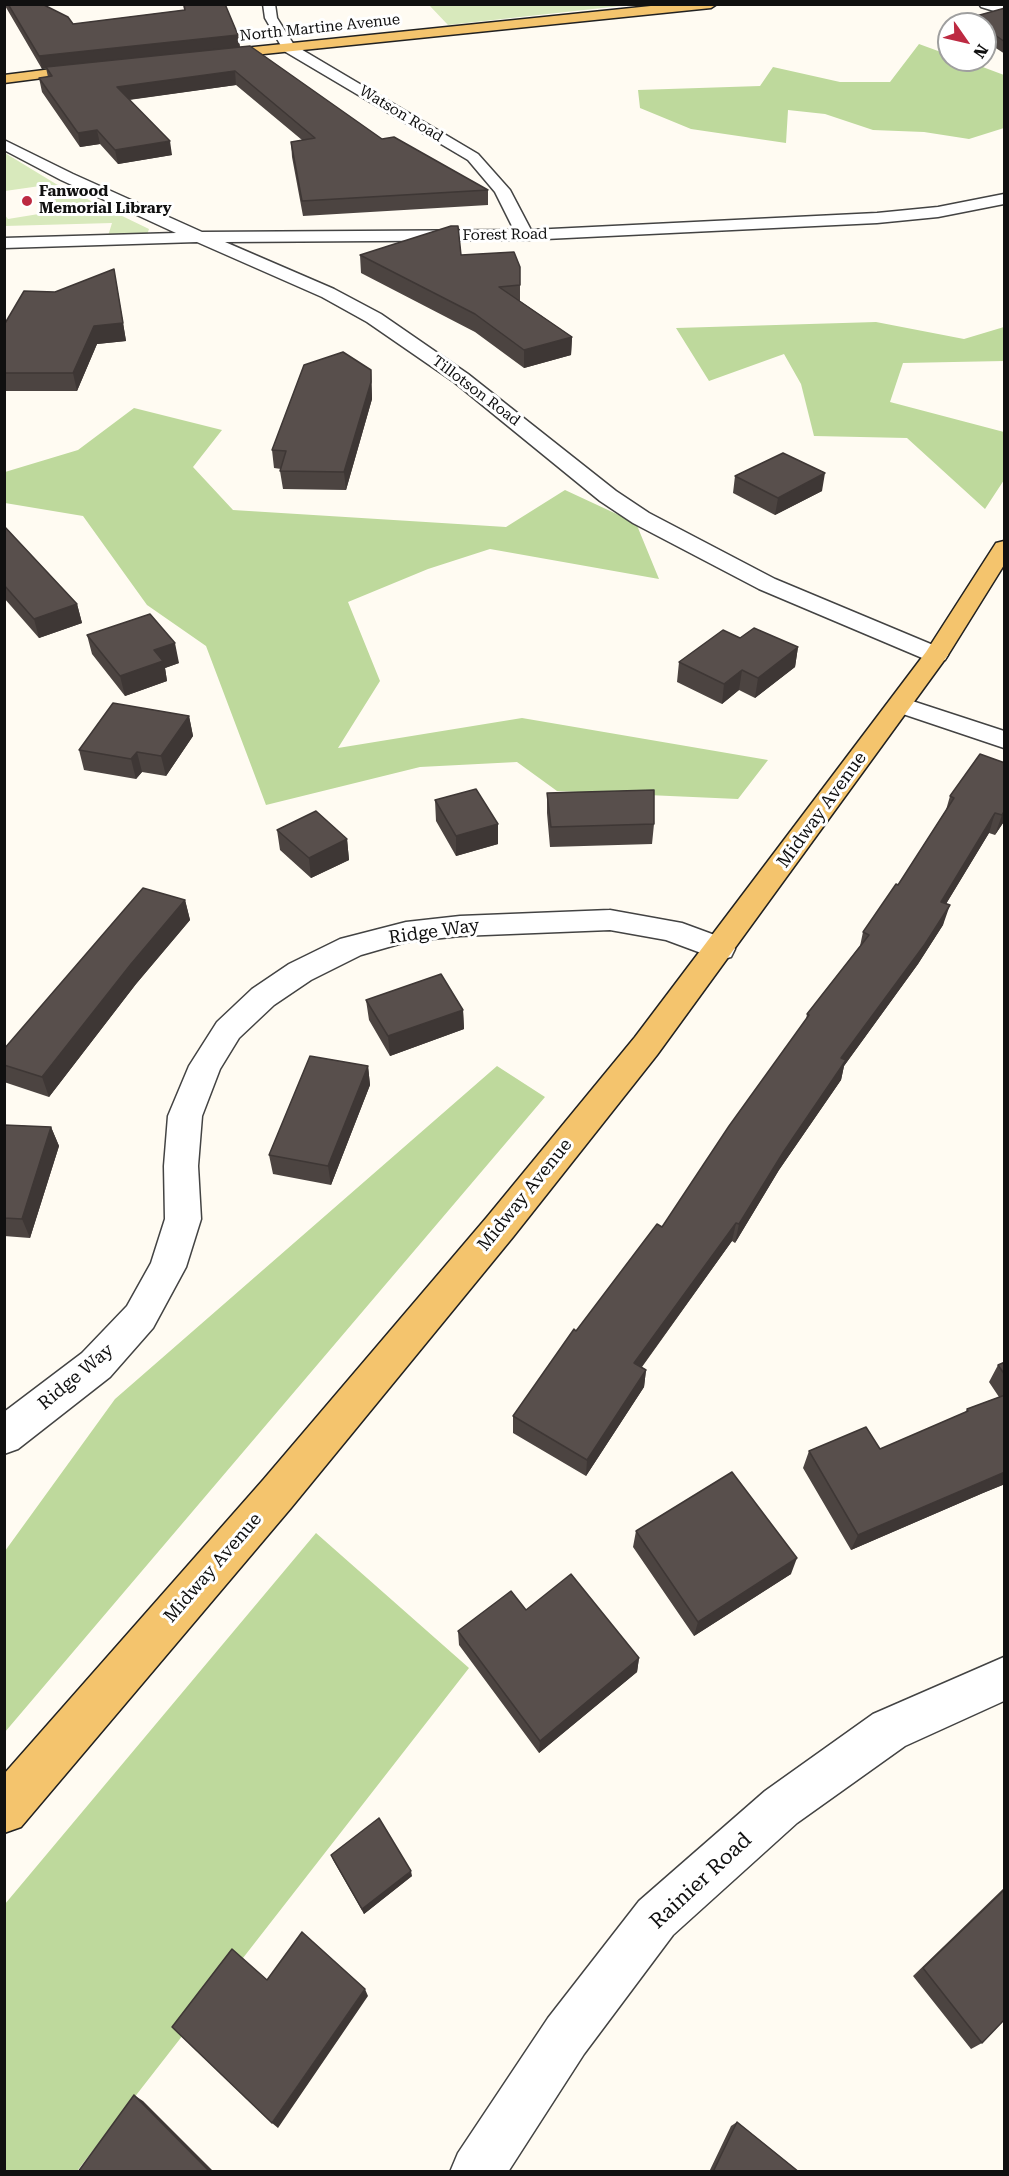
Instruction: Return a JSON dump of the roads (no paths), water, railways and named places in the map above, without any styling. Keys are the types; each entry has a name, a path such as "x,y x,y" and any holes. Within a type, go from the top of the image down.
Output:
{"main road":[{"name":"North Martine Avenue","path":"199,57 711,4"},
{"path":"4,79 110,66"},
{"name":"Midway Avenue","path":"4,1810 277,1494 492,1236 646,1046 900,705 936,655 1005,548"}],"street":[{"name":"Watson Road","path":"269,4 271,18 289,48 473,157 502,190 525,235"},
{"path":"985,4 1005,10"},
{"name":"Tillotson Road","path":"4,144 67,177 328,293 374,318 461,378 608,496 641,518 767,584 936,655"},
{"name":"Forest Road","path":"4,243 199,237 525,235 877,218 938,212 1005,199"},
{"path":"900,705 1005,740"},
{"name":"Ridge Way","path":"4,1436 96,1365 140,1317 168,1267 183,1219 181,1167 185,1116 205,1066 228,1030 263,997 300,972 351,948 406,932 460,926 610,920 671,930 720,948"},
{"name":"Rainier Road","path":"477,2172 566,2036 656,1918 781,1808 889,1730 1005,1679"}],"place":[{"name":"Fanwood Memorial Library","path":"27,201"}]}
